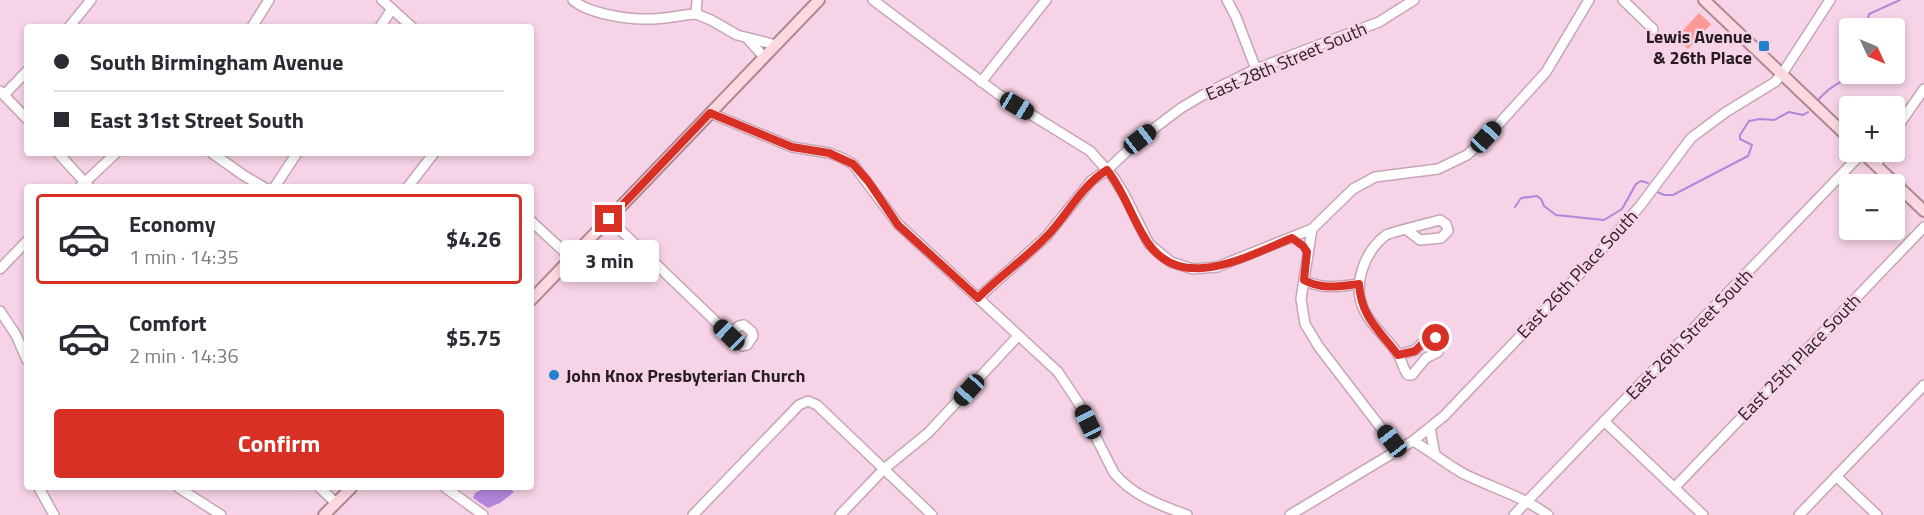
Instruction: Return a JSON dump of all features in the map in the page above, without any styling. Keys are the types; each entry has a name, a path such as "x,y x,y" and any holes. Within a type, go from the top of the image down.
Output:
{"main road":[{"path":"534,297 819,0"},
{"path":"1704,0 1839,129"},
{"path":"1873,162 1924,211"},
{"path":"324,515 349,490"}],"street":[{"path":"71,24 91,0"},
{"path":"254,24 269,0"},
{"path":"382,0 409,24"},
{"path":"573,0 585,9 594,12 645,19 696,14 737,35 776,45"},
{"path":"696,0 696,14"},
{"path":"873,0 981,82 1090,151 1124,194 1149,244 1163,257 1181,267 1192,269 1217,267 1312,229 1360,184 1383,175 1438,170 1467,155 1546,72 1589,0"},
{"path":"981,82 1046,0"},
{"path":"1227,0 1256,69"},
{"name":"East 28th Street South","path":"978,298 1034,250 1091,181 1181,108 1256,69 1379,22 1414,0"},
{"path":"1623,0 1653,29"},
{"name":"East 26th Place South","path":"1290,515 1413,441 1453,407 1651,194 1690,138 1726,112 1775,82 1830,0"},
{"path":"382,24 392,9"},
{"path":"747,38 764,57"},
{"path":"24,74 2,93 24,116"},
{"path":"1905,116 1924,89"},
{"path":"710,113 792,147 829,153 853,164 868,181 898,225 1058,372 1070,388 1114,473 1122,483 1144,498 1187,515"},
{"path":"60,156 83,184"},
{"path":"87,184 113,156"},
{"path":"216,156 258,184"},
{"path":"277,184 295,156"},
{"path":"410,184 432,156"},
{"name":"East 26th Street South","path":"1514,515 1852,162"},
{"path":"609,219 729,335"},
{"path":"534,224 571,258"},
{"name":"East 25th Place South","path":"1675,487 1924,227"},
{"path":"1312,229 1307,252 1301,309 1305,324 1319,347 1398,450"},
{"path":"1398,355 1415,351 1429,337 1436,338 1441,345 1438,352 1426,358 1412,375 1405,372 1398,355 1365,312 1360,301 1359,284 1365,261 1375,247 1389,234 1407,230"},
{"path":"1292,238 1307,252"},
{"path":"0,269 24,244"},
{"path":"1304,280 1313,286 1324,287 1359,284"},
{"path":"0,311 16,335 24,353"},
{"path":"840,515 884,469 928,433 1018,336"},
{"path":"1799,515 1924,385"},
{"path":"696,514 799,405 808,401 817,405 932,515"},
{"path":"1604,421 1703,515"},
{"path":"1430,428 1435,455"},
{"path":"1413,441 1470,477 1528,501 1548,515"},
{"path":"1836,476 1877,515"},
{"path":"40,490 54,515"},
{"path":"182,490 220,515"},
{"path":"322,490 336,503"},
{"path":"449,490 483,515"}],"shaded area":[{"path":"1699,13 1711,24 1688,49 1676,38"},
{"path":"481,490 512,490 514,492 500,503 488,508 473,498 475,493"}],"waterway":[{"path":"1868,18 1869,14 1900,0"},
{"path":"1819,99 1839,83"},
{"path":"1655,191 1664,195 1673,195 1748,156 1752,145 1740,139 1740,135 1749,121 1774,120 1789,112 1803,115 1808,112"},
{"path":"1515,207 1521,198 1537,196 1544,206 1556,215 1604,220 1622,209 1636,184 1641,181 1648,183"}],"place":[{"name":"Lewis Avenue & 26th Place","path":"1764,46"},
{"name":"John Knox Presbyterian Church","path":"554,375"}],"route":[{"path":"609,219 710,113 792,147 829,153 853,164 868,181 898,225 978,298 1034,250 1091,181 1107,170 1124,194 1142,235 1149,244 1171,262 1192,269 1217,267 1292,238 1307,252 1304,280 1313,286 1324,287 1359,284 1360,301 1365,312 1398,355 1415,351 1429,337 1436,338"}]}
